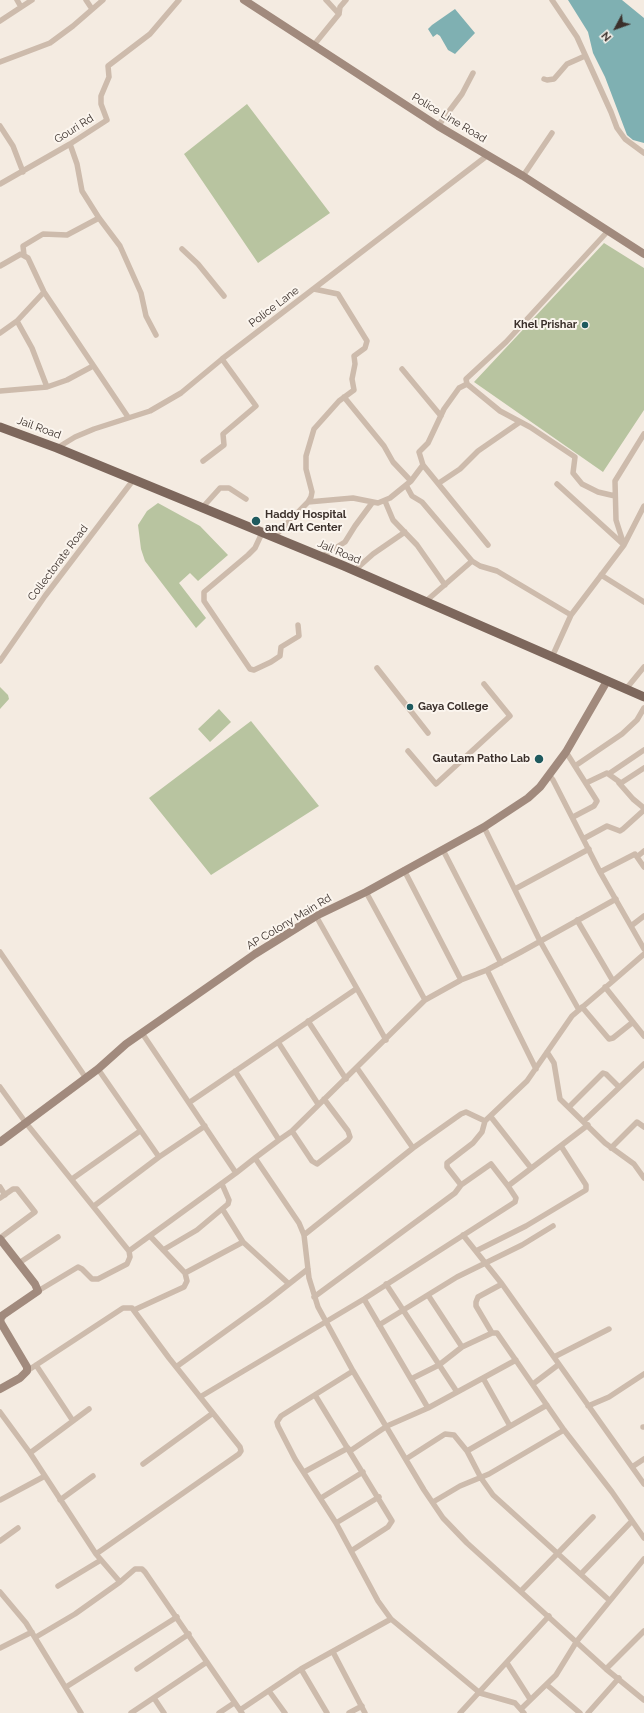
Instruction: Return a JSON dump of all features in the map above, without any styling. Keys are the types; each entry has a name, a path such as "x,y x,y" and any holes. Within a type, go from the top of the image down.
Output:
{"main road":[{"name":"Jail Road","path":"0,427 134,479 272,538 321,557 644,697"}],"street":[{"path":"18,0 21,7"},
{"path":"0,21 32,0"},
{"path":"86,0 92,9"},
{"path":"0,62 50,43 73,26 103,0"},
{"name":"Gouri Rd","path":"0,184 70,144 107,120 101,104 101,96 108,81 108,66 150,34 179,0"},
{"name":"Police Line Road","path":"244,0 438,126 523,176 644,254"},
{"path":"326,0 339,14"},
{"path":"313,46 339,14 340,7 346,0"},
{"path":"552,0 577,37 617,128 625,139 644,153"},
{"path":"544,79 554,79 567,64 585,56"},
{"path":"438,126 462,94 473,73"},
{"path":"0,126 13,146 23,172"},
{"path":"523,176 552,133"},
{"path":"70,144 77,164 82,191 98,218 120,246 141,293 146,316 156,335"},
{"name":"Police Lane","path":"57,448 75,437 128,416 150,411 181,393 222,359 314,290 488,155"},
{"path":"98,218 67,235 43,234 23,246 24,255 28,258 44,292 128,416"},
{"path":"608,231 506,342 466,379 467,384 500,411 575,457 573,473 582,484 598,492 614,496"},
{"path":"182,250 198,264 224,296"},
{"path":"0,266 17,256 24,255"},
{"path":"272,538 308,502 312,492 306,469 306,456 314,429 344,397 354,390 352,380 355,364 354,356 365,348 367,341 338,294 314,290"},
{"path":"0,333 17,321 44,292"},
{"path":"17,321 32,348 47,387"},
{"path":"203,461 224,445 223,434 256,406 222,359"},
{"path":"0,391 47,387 67,380 93,366"},
{"path":"402,369 441,416"},
{"path":"467,384 459,388 441,416 428,443 419,452 423,465 488,545"},
{"path":"344,397 384,446 393,462 411,481"},
{"path":"439,483 460,469 478,451 520,422"},
{"path":"624,545 616,520 614,496 615,481 644,434"},
{"path":"308,502 353,498 372,503 385,501 411,481 423,465"},
{"name":"Collectorate Road","path":"0,661 45,596 134,479"},
{"path":"557,484 624,545"},
{"path":"406,485 412,496 422,502 472,561 480,566 497,571 571,615"},
{"path":"202,508 220,488 228,488 246,500"},
{"path":"385,501 393,520 405,532 445,585"},
{"path":"321,557 346,542 355,526 372,503"},
{"path":"552,657 571,615 624,545 644,506"},
{"path":"354,571 373,554 405,532"},
{"path":"262,533 255,548 204,592 204,601 250,669 254,670 280,656 282,647 299,636 298,626"},
{"path":"426,602 472,561"},
{"path":"601,575 644,602"},
{"path":"626,689 644,667"},
{"path":"377,668 428,733"},
{"name":"AP Colony Main Rd","path":"0,1142 98,1070 126,1044 255,954 316,916 366,892 484,827 528,798 549,775 566,752 607,681"},
{"path":"408,751 436,784 510,716 484,684"},
{"path":"575,766 622,734 637,720 644,708"},
{"path":"586,783 604,774 610,773 644,750"},
{"path":"566,752 596,798 596,803 573,818"},
{"path":"619,783 644,768"},
{"path":"583,839 607,826 620,831 644,809 629,795 610,773"},
{"path":"549,775 573,818 600,872 644,949"},
{"path":"484,827 540,941 581,1008 608,1039 613,1038 633,1022"},
{"path":"515,889 589,849"},
{"path":"443,850 501,963"},
{"path":"638,856 644,851"},
{"path":"600,872 634,854 638,856 644,867"},
{"path":"404,870 461,980"},
{"path":"366,892 425,1000"},
{"path":"129,1251 236,1174 292,1131 425,1000 461,980 501,963 616,899"},
{"path":"316,916 386,1040"},
{"path":"631,926 644,916"},
{"path":"578,920 613,981"},
{"path":"0,952 86,1078"},
{"path":"461,1186 447,1167 447,1163 478,1137 482,1132 485,1121 491,1117 536,1069 564,1026 581,1008 644,954"},
{"path":"487,970 536,1069"},
{"path":"606,987 644,1036"},
{"path":"190,1102 356,989"},
{"path":"308,1021 346,1079"},
{"path":"142,1033 190,1102 236,1174"},
{"path":"278,1042 318,1104"},
{"path":"548,1052 554,1063 560,1099 586,1123 597,1136 634,1164 644,1178"},
{"path":"508,1186 561,1146 586,1123 619,1087 644,1064"},
{"path":"357,1068 413,1148"},
{"path":"98,1070 159,1157"},
{"path":"235,1070 279,1140"},
{"path":"569,1107 603,1073 619,1087"},
{"path":"0,1087 26,1123 129,1251 129,1262 98,1279 92,1279 78,1267 38,1291 0,1318 1,1323 26,1363 27,1371"},
{"path":"292,1131 312,1161 317,1164 348,1140 350,1137 348,1131 324,1099"},
{"path":"304,1235 413,1148 461,1114 466,1112 485,1121"},
{"path":"491,1117 531,1168"},
{"path":"611,1148 637,1122 644,1126"},
{"path":"94,1206 159,1157 205,1126"},
{"path":"72,1179 140,1131"},
{"path":"476,1251 526,1226 586,1190 586,1185 561,1146"},
{"path":"255,1158 299,1223 304,1235 308,1269 314,1297 326,1322 353,1371 443,1518 467,1543 577,1641 606,1669 619,1678 644,1700"},
{"path":"200,1397 364,1299 515,1202 516,1198 492,1164 314,1297"},
{"path":"163,1250 191,1234 223,1210 228,1204 229,1200 222,1184"},
{"path":"0,1187 3,1196 13,1189 18,1189 35,1212 0,1239 35,1284 38,1291"},
{"path":"223,1210 242,1242 289,1284"},
{"path":"379,1325 428,1294 484,1262 522,1245 553,1226"},
{"path":"464,1235 502,1284 554,1357 558,1365 644,1484"},
{"path":"134,1310 184,1287 187,1281 184,1273 150,1236"},
{"path":"19,1264 58,1237"},
{"path":"184,1273 242,1242"},
{"path":"176,1367 308,1269"},
{"path":"386,1284 457,1392"},
{"path":"492,1333 476,1306 476,1302 478,1297 502,1284"},
{"path":"428,1294 462,1347"},
{"path":"364,1299 428,1408"},
{"path":"0,1390 128,1306 134,1310 176,1367 240,1447 241,1451 239,1454 96,1554"},
{"path":"554,1357 608,1329"},
{"path":"411,1379 439,1365 462,1347 492,1333 497,1333 500,1335 564,1430 644,1538"},
{"path":"304,1472 349,1449 388,1426 428,1408 516,1360"},
{"path":"36,1365 73,1421"},
{"path":"533,1384 558,1365"},
{"path":"353,1371 281,1416 277,1422 288,1446 321,1498 378,1601 391,1619 480,1693 510,1702 522,1711 530,1699 547,1685 562,1666 577,1641 644,1559"},
{"path":"588,1406 609,1397 644,1374"},
{"path":"483,1378 510,1426"},
{"path":"315,1395 391,1518 391,1524 351,1551"},
{"path":"466,1451 547,1405"},
{"path":"30,1453 89,1408"},
{"path":"0,1412 30,1453 96,1554 120,1582"},
{"path":"143,1464 213,1413"},
{"path":"433,1502 460,1486 481,1478 564,1430"},
{"path":"406,1459 448,1433 456,1437 493,1495 609,1600"},
{"path":"632,1467 644,1459"},
{"path":"321,1498 363,1472"},
{"path":"0,1500 45,1476"},
{"path":"60,1500 93,1476"},
{"path":"336,1524 379,1497"},
{"path":"521,1591 593,1517"},
{"path":"581,1574 632,1521"},
{"path":"0,1541 18,1528"},
{"path":"58,1586 101,1560"},
{"path":"36,1637 75,1614 120,1582 135,1569 142,1569 189,1634 241,1712 269,1691 302,1670 391,1619"},
{"path":"0,1592 17,1611 36,1637 81,1713"},
{"path":"460,1713 480,1693 549,1616"},
{"path":"66,1687 176,1617"},
{"path":"0,1648 32,1632"},
{"path":"137,1669 189,1634"},
{"path":"606,1669 643,1635"},
{"path":"333,1652 365,1713"},
{"path":"131,1713 207,1662"},
{"path":"507,1663 530,1699"},
{"path":"302,1670 327,1713"},
{"path":"588,1713 619,1678"},
{"path":"547,1685 580,1713"},
{"path":"269,1691 285,1713"},
{"path":"154,1698 164,1713"},
{"path":"219,1713 234,1703"},
{"path":"349,1713 362,1706"}],"green space":[{"path":"247,104 330,213 258,263 184,154"},
{"name":"Khel Prishar","path":"604,243 644,268 644,410 603,472 474,382"},
{"path":"158,503 200,526 228,555 198,581 190,573 179,583 206,618 196,628 145,561 141,549 138,525 147,511"},
{"path":"0,687 8,695 9,699 0,709"},
{"path":"219,709 231,722 210,742 198,729"},
{"path":"251,721 319,806 211,875 149,798"}],"water":[{"path":"568,0 622,0 644,18 644,143 633,140 627,135 605,77 593,53 588,32"},
{"path":"455,9 475,33 455,54 448,50 440,36 437,34 433,37 428,29"}],"place":[{"name":"Khel Prishar","path":"585,325"},
{"name":"Haddy Hospital and Art Center","path":"256,521"},
{"name":"Gaya College","path":"410,707"},
{"name":"Gautam Patho Lab","path":"539,759"}]}
